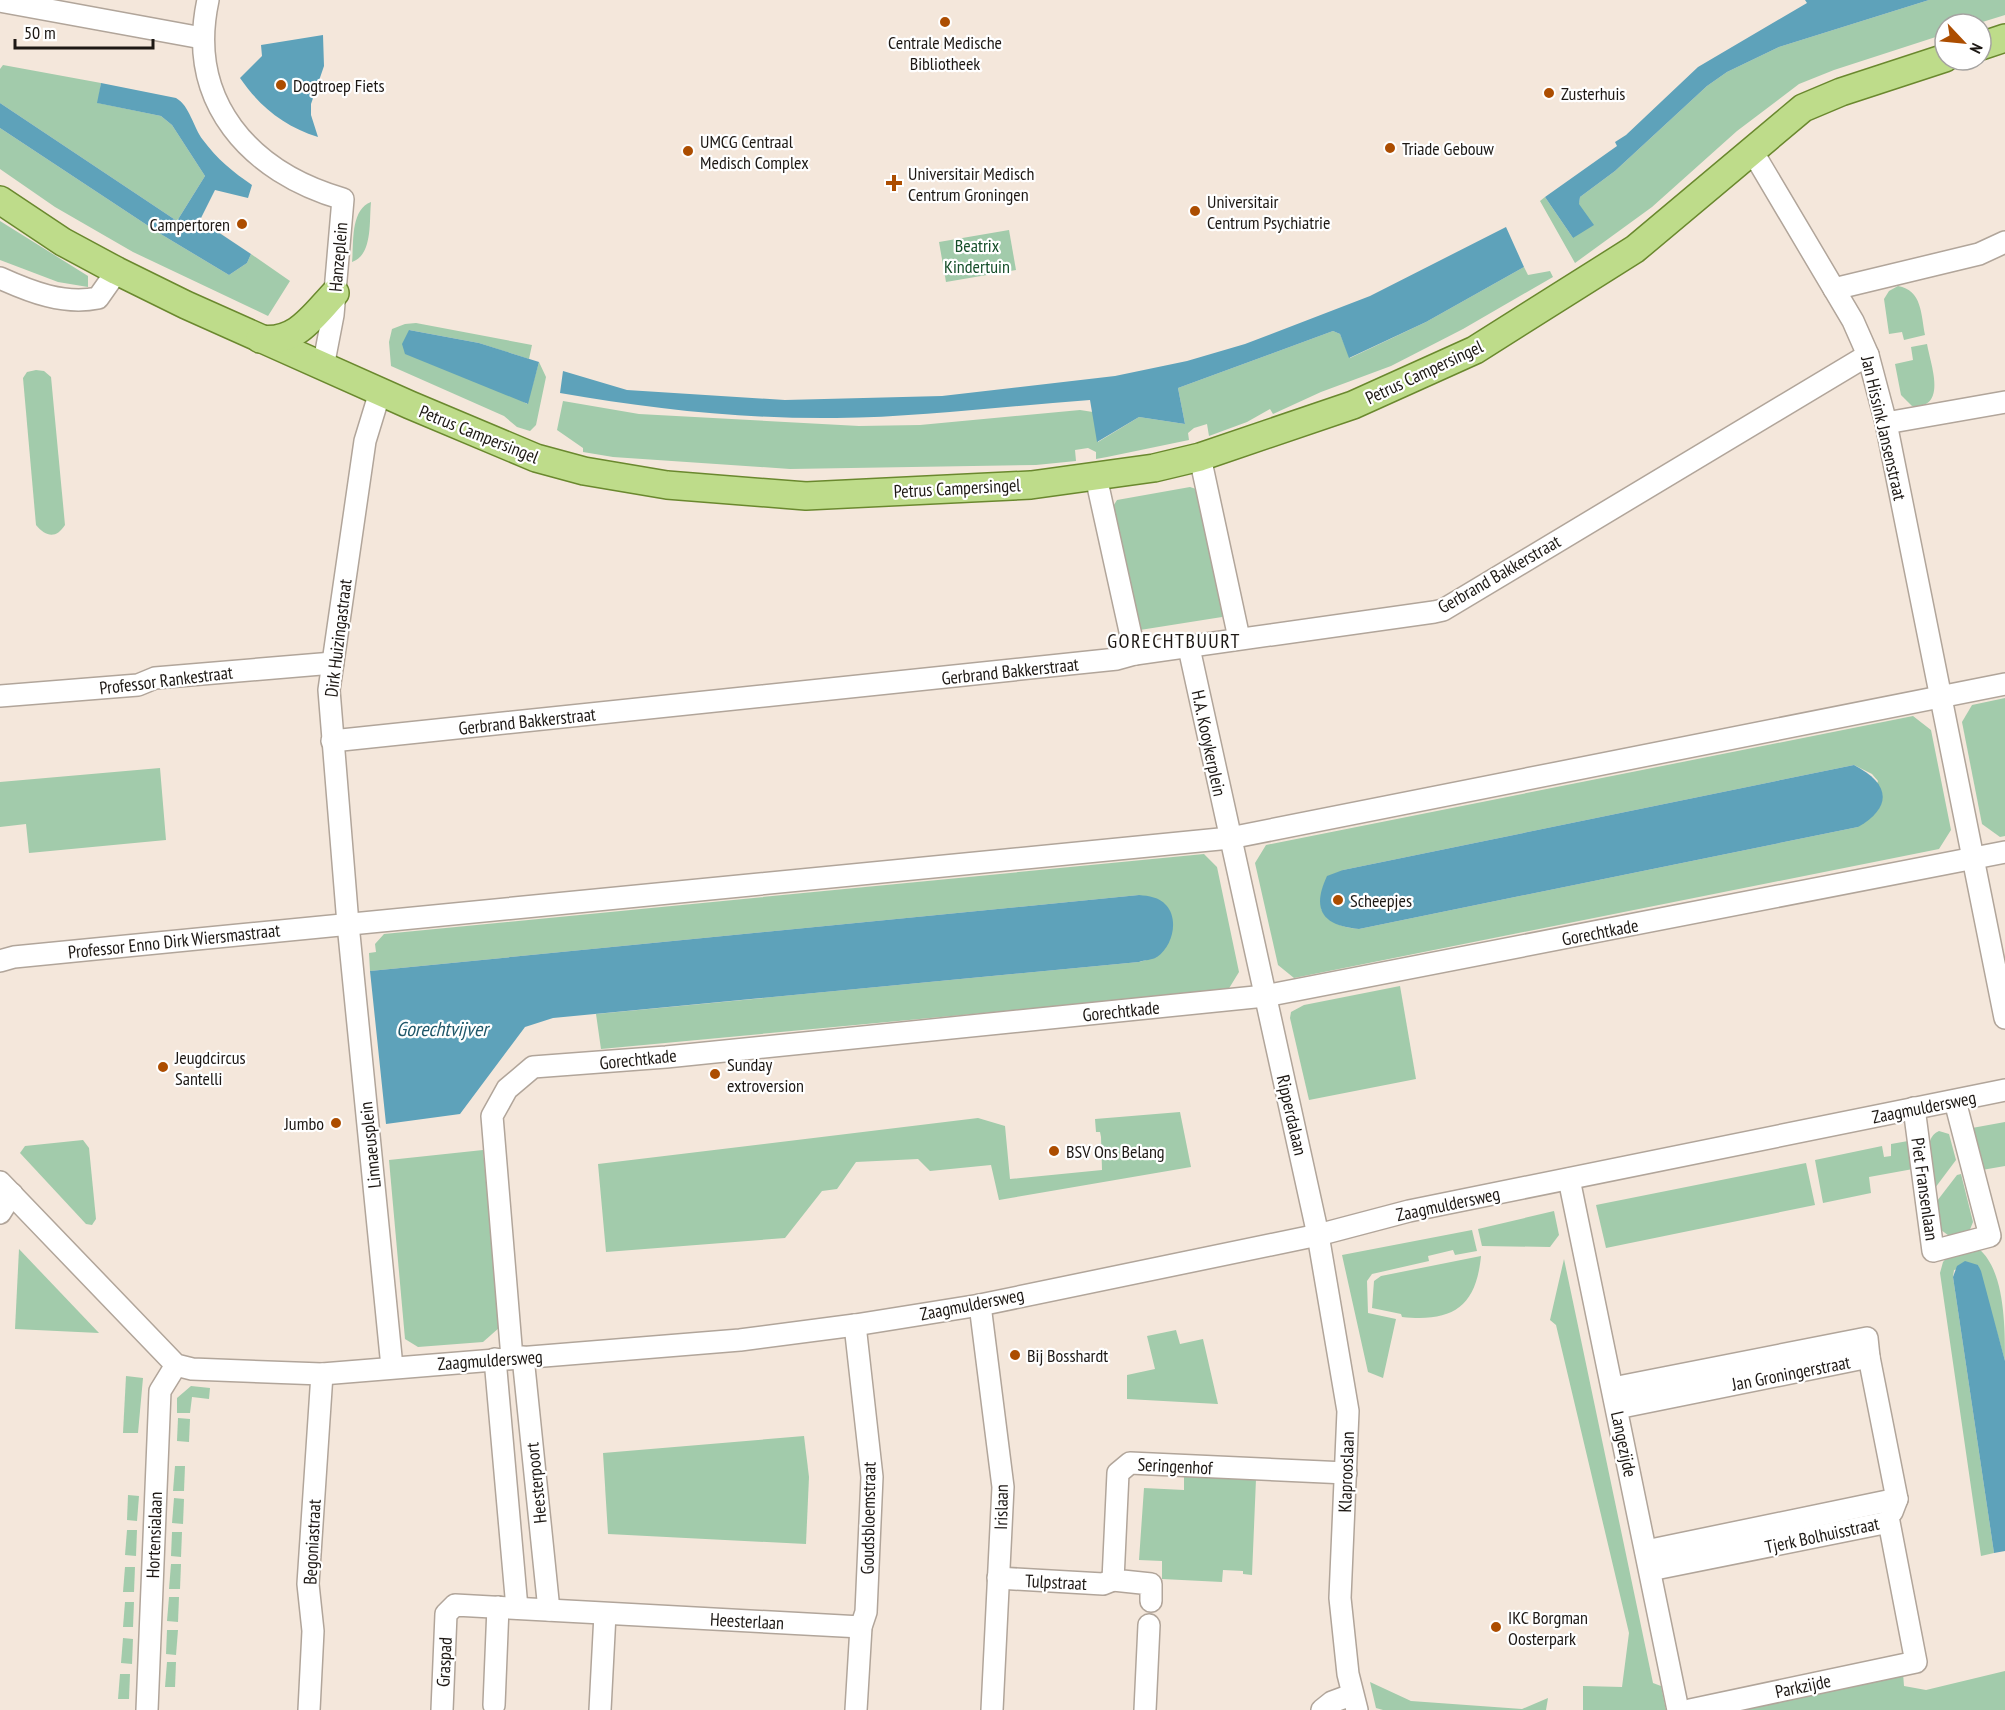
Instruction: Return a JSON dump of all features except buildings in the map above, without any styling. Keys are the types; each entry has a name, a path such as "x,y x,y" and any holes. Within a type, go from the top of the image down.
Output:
{"main road":[{"name":"Petrus Campersingel","path":"0,200 54,236 117,272 323,367 536,458 584,471 667,485 806,496 1031,485 1096,477 1200,457 1353,405 1475,350 1635,249 1751,149 1803,108 1841,92 1933,62"},
{"path":"260,339 279,339 298,332 335,293"}],"street":[{"name":"Hanzeplein","path":"208,0 202,38 206,66 214,93 231,125 257,156 289,179 343,199 335,293 323,367"},
{"path":"0,1 202,38"},
{"name":"Jan Hissink Jansenstraat","path":"1751,149 1853,321 1868,355 1886,423 2005,1018"},
{"path":"1834,289 1978,254 2005,242"},
{"path":"0,278 25,289 77,302 98,298 117,272"},
{"name":"Gerbrand Bakkerstraat","path":"332,741 1105,661 1135,654 1189,648 1239,638 1268,637 1443,610 1868,355"},
{"name":"Dirk Huizingastraat","path":"348,924 329,690 365,441 380,392"},
{"path":"1886,423 2005,402"},
{"path":"1200,457 1239,638"},
{"path":"1096,477 1135,654"},
{"name":"H.A. Kooykerplein","path":"1189,648 1230,838"},
{"name":"Professor Rankestraat","path":"0,696 138,685 155,678 333,663"},
{"path":"348,924 1230,838 2005,684"},
{"path":"1230,838 1265,996"},
{"name":"Gorechtkade","path":"510,1358 492,1116 507,1089 533,1067 579,1065 1265,996 2005,852"},
{"name":"Professor Enno Dirk Wiersmastraat","path":"0,961 15,957 348,924"},
{"name":"Linnaeusplein","path":"348,924 393,1367"},
{"name":"Ripperdalaan","path":"1265,996 1318,1235"},
{"name":"Zaagmuldersweg","path":"176,1365 192,1369 322,1374 740,1340 855,1325 980,1305 1318,1235 1368,1220 2005,1090"},
{"name":"Piet Fransenlaan","path":"1914,1108 1933,1251 1990,1236 1955,1101"},
{"name":"Langezijde","path":"1569,1179 1678,1710"},
{"path":"0,1213 6,1188"},
{"path":"6,1188 176,1365"},
{"name":"Klaprooslaan","path":"1318,1235 1348,1412 1340,1598 1354,1702"},
{"name":"Irislaan","path":"980,1305 1003,1487 992,1710"},
{"name":"Goudsbloemstraat","path":"855,1325 872,1477 866,1612 861,1627 856,1710"},
{"name":"Jan Groningerstraat","path":"1615,1398 1869,1357 1897,1498"},
{"name":"Heesterpoort","path":"494,1705 508,1608 510,1358"},
{"name":"Heesterpoort","path":"510,1358 549,1610"},
{"name":"Hortensialaan","path":"147,1710 160,1391 176,1365"},
{"name":"Begoniastraat","path":"309,1710 313,1631 308,1584 322,1374"},
{"name":"Seringenhof","path":"1113,1580 1118,1473 1130,1462 1346,1473"},
{"path":"1889,1521 1897,1498"},
{"name":"Tjerk Bolhuisstraat","path":"1648,1561 1897,1498"},
{"name":"Tjerk Bolhuisstraat","path":"1648,1561 1889,1521 1916,1662"},
{"name":"Tulpstraat","path":"998,1578 1103,1584 1113,1580"},
{"path":"1113,1580 1151,1593"},
{"name":"Graspad","path":"442,1710 446,1614 455,1605 508,1608"},
{"path":"508,1608 604,1614 600,1710"},
{"name":"Heesterlaan","path":"604,1614 861,1627"},
{"path":"1145,1710 1149,1625"},
{"name":"Parkzijde","path":"1690,1710 1916,1662"},
{"path":"1322,1710 1332,1702 1354,1702"}],"green space":[{"path":"1929,0 2005,0 2005,15 1993,19 1993,12 1933,12 1933,38 1834,70 1799,84 1737,131 1652,207 1575,263 1540,201 1545,197 1573,238 1580,197 1615,171 1707,86 1727,72 1779,47"},
{"path":"3,65 101,83 98,103 161,116 172,125 205,176 177,221 0,103 0,69"},
{"path":"0,128 159,233 229,275 247,263 251,254 290,281 268,316 133,252 55,207 0,169"},
{"path":"371,202 367,245 359,258 352,262 356,219 364,206"},
{"path":"0,221 88,276 88,287 58,282 0,260"},
{"name":"Beatrix Kindertuin","path":"1009,230 1016,270 946,282 939,242"},
{"path":"1524,267 1528,275 1550,271 1553,277 1463,329 1391,366 1321,392 1273,414 1270,409 1247,422 1209,436 1207,424 1194,428 1188,433 1189,440 1096,459 1096,452 1088,448 1075,450 1076,461 1036,465 790,469 613,457 583,452 583,448 557,430 563,401 639,414 859,426 920,425 1080,410 1093,412 1098,442 1139,417 1185,424 1178,388 1333,331 1340,334 1350,358 1426,322"},
{"path":"1898,286 1912,292 1916,298 1925,335 1904,340 1902,332 1889,334 1884,299 1889,291"},
{"path":"416,323 532,345 529,359 479,343 409,330 527,404 539,362 546,377 536,425 530,431 517,427 504,416 391,366 389,342 392,329"},
{"path":"1927,344 1934,374 1934,394 1930,401 1923,405 1912,406 1901,395 1895,364 1913,360 1911,347"},
{"path":"44,371 51,377 65,525 58,533 51,535 43,532 36,525 23,378 27,372"},
{"path":"1190,487 1196,489 1225,612 1222,617 1140,630 1112,508 1117,500"},
{"path":"2005,698 2005,836 2000,837 1982,824 1962,722 1972,705"},
{"path":"1913,716 1931,730 1951,830 1939,849 1294,978 1278,965 1255,863 1266,845","holes":["1854,765 1872,774 1878,781 1858,827 1359,929 1337,924 1321,909 1343,870"]},
{"path":"160,768 166,840 29,853 26,824 0,827 0,782"},
{"path":"1204,854 1217,867 1239,972 1228,990 601,1049 596,1014 1139,962 1157,957 1139,895 370,971 369,953 376,952 375,944 384,934"},
{"path":"1400,986 1416,1079 1309,1100 1290,1018 1291,1012 1304,1005"},
{"path":"1180,1112 1191,1167 999,1200 991,1165 930,1171 918,1159 856,1162 837,1189 822,1191 785,1238 606,1252 598,1164 978,1118 1005,1126 1010,1179 1102,1170 1101,1137 1100,1132 1096,1132 1095,1119"},
{"path":"2005,1122 2005,1166 1982,1170 1972,1128"},
{"path":"1939,1131 1949,1134 1956,1160 1935,1188 1929,1148 1933,1135"},
{"path":"83,1140 89,1148 96,1219 92,1225 86,1224 20,1153 25,1146"},
{"path":"1908,1141 1913,1169 1869,1177 1871,1193 1823,1203 1815,1160 1882,1146 1884,1157 1891,1156 1891,1144"},
{"path":"483,1150 500,1327 483,1342 418,1347 405,1339 389,1160"},
{"path":"1806,1163 1815,1205 1606,1248 1596,1205"},
{"path":"1961,1174 1973,1222 1969,1232 1952,1238 1941,1230 1937,1201 1957,1175"},
{"path":"1554,1211 1559,1235 1550,1247 1482,1246 1478,1229"},
{"path":"1472,1230 1477,1251 1455,1255 1453,1250 1428,1256 1429,1261 1372,1274 1367,1281 1368,1313 1396,1319 1383,1378 1368,1372 1342,1255"},
{"path":"19,1249 99,1333 15,1329"},
{"path":"1979,1249 1988,1259 1999,1285 2004,1316 2005,1361 1978,1265 1954,1270 1953,1277 1994,1553 1981,1556 1940,1273 1943,1262 1951,1253"},
{"path":"1481,1256 1474,1288 1458,1308 1448,1314 1420,1318 1402,1317 1401,1314 1372,1308 1374,1281 1381,1276"},
{"path":"1564,1259 1653,1683 1661,1686 1666,1710 1583,1710 1583,1686 1622,1687 1629,1633 1556,1325 1550,1320"},
{"path":"1176,1330 1180,1344 1203,1339 1218,1404 1127,1399 1127,1375 1155,1369 1147,1336"},
{"path":"126,1376 143,1378 138,1433 123,1433"},
{"path":"191,1386 210,1388 209,1399 192,1397 190,1413 177,1413 177,1398"},
{"path":"178,1418 190,1419 189,1442 177,1441"},
{"path":"804,1436 809,1477 806,1544 608,1534 603,1453"},
{"path":"175,1466 185,1466 184,1491 173,1491"},
{"path":"1184,1475 1256,1479 1252,1575 1243,1574 1243,1571 1223,1570 1222,1582 1162,1579 1162,1561 1139,1560 1144,1488 1184,1490"},
{"path":"128,1495 139,1496 137,1521 127,1520"},
{"path":"174,1498 184,1499 183,1524 172,1523"},
{"path":"127,1530 137,1530 136,1556 125,1555"},
{"path":"172,1532 182,1532 181,1557 171,1556"},
{"path":"171,1564 181,1564 180,1589 169,1589"},
{"path":"125,1567 135,1567 134,1592 123,1592"},
{"path":"169,1597 179,1597 178,1622 167,1621"},
{"path":"125,1602 134,1602 133,1627 123,1627"},
{"path":"167,1630 178,1630 176,1655 166,1654"},
{"path":"123,1638 133,1639 132,1664 121,1663"},
{"path":"167,1662 176,1662 175,1687 165,1687"},
{"path":"2005,1671 2005,1710 1730,1710 1903,1673 1904,1686 1926,1690"},
{"path":"120,1674 130,1674 129,1699 118,1699"},
{"path":"1370,1682 1411,1701 1522,1709 1548,1698 1546,1710 1383,1710 1376,1708"}],"water":[{"path":"1805,0 1929,0 1779,47 1727,72 1707,86 1615,171 1580,197 1579,204 1594,225 1573,238 1545,197 1617,146 1615,142 1626,135 1698,67 1807,3"},
{"path":"323,35 324,66 311,104 311,115 318,137 294,127 274,114 256,98 240,78 262,56 261,45"},
{"path":"101,83 176,98 185,106 203,140 214,153 252,185 248,198 215,190 200,220 251,254 247,263 229,275 159,233 0,128 0,103 177,221 205,176 172,125 161,116 97,103"},
{"path":"1506,227 1524,267 1426,322 1349,358 1340,334 1333,331 1178,388 1185,424 1139,417 1097,442 1090,400 900,416 801,418 697,412 560,393 563,371 627,390 785,400 942,396 1115,376 1187,361 1245,344 1370,296"},
{"path":"409,330 479,343 539,362 528,404 405,354 402,344"},
{"path":"1854,765 1874,779 1883,795 1882,803 1877,811 1858,827 1359,929 1329,920 1321,907 1320,898 1327,876 1343,870"},
{"name":"Gorechtvijver","path":"1139,895 1160,900 1166,905 1172,917 1172,932 1167,946 1153,959 553,1018 525,1027 460,1114 386,1124 370,971"},
{"path":"1965,1261 1978,1265 1981,1271 2005,1361 2005,1551 1994,1553 1953,1277 1957,1266"}],"place":[{"name":"Centrale Medische Bibliotheek","path":"945,22"},
{"name":"Dogtroep Fiets","path":"281,85"},
{"name":"Zusterhuis","path":"1549,93"},
{"name":"Triade Gebouw","path":"1390,148"},
{"name":"UMCG Centraal Medisch Complex","path":"688,151"},
{"name":"Universitair Medisch Centrum Groningen","path":"894,183"},
{"name":"Universitair Centrum Psychiatrie","path":"1195,211"},
{"name":"Campertoren","path":"242,224"},
{"name":"Scheepjes","path":"1338,900"},
{"name":"Jeugdcircus Santelli","path":"163,1067"},
{"name":"Sunday extroversion","path":"715,1074"},
{"name":"Jumbo","path":"336,1123"},
{"name":"BSV Ons Belang","path":"1054,1151"},
{"name":"Bij Bosshardt","path":"1015,1355"},
{"name":"IKC Borgman Oosterpark","path":"1496,1627"}],"district":[{"name":"GORECHTBUURT","path":"1174,641"}]}
